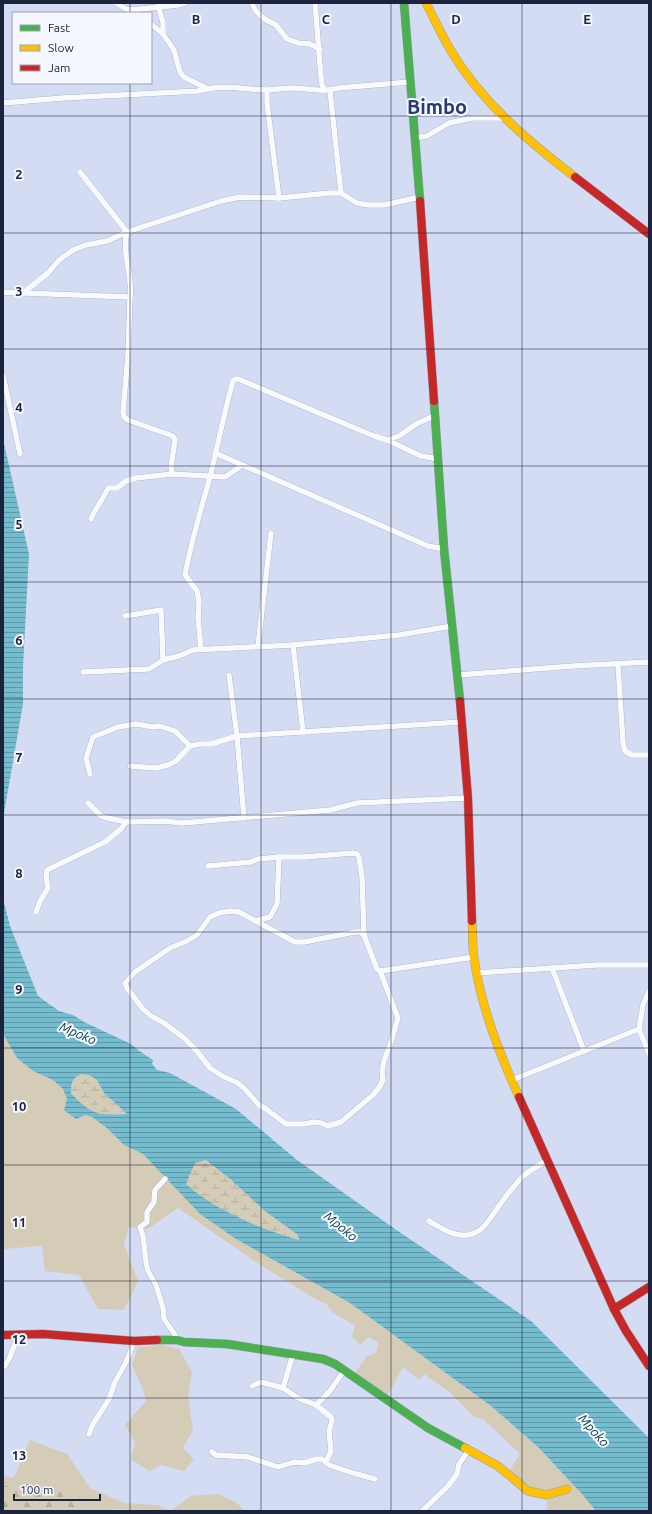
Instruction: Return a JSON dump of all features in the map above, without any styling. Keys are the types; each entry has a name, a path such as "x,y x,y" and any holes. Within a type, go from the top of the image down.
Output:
{"street":[{"path":"116,3 126,9 134,11 184,3"},
{"path":"252,3 255,10 263,18 276,25 287,39 298,43 310,44 320,49"},
{"path":"316,3 321,78 322,84 327,90 341,193"},
{"path":"404,3 436,415 444,549 458,675 468,798 471,894 476,973 492,1033 512,1080 614,1309 629,1337 649,1366"},
{"path":"426,3 439,31 454,56 478,88 506,118 540,150 649,234"},
{"path":"158,6 163,22 164,34"},
{"path":"152,25 164,34 174,50 180,72 184,77 208,89"},
{"path":"3,104 63,98 198,91 234,87 267,90 293,88 327,90 410,82"},
{"path":"267,90 279,198"},
{"path":"414,138 426,136 449,123 472,118 506,118"},
{"path":"80,172 127,232"},
{"path":"23,293 48,273 59,260 73,250 86,245 107,242 127,232 221,200 240,198 279,198 341,193 357,203 368,206 384,205 420,197"},
{"path":"127,232 125,240 130,270 130,297 128,354 123,412 124,417 128,420 173,436 175,440 171,467 172,474"},
{"path":"3,292 130,297"},
{"path":"3,375 20,454"},
{"path":"201,649 198,617 199,601 197,591 185,575 198,518 210,477 222,421 233,381 235,379 238,378 374,436 388,440 421,456 438,459"},
{"path":"388,440 399,436 416,424 436,415"},
{"path":"215,453 241,466 428,546 444,549"},
{"path":"90,519 94,509 101,502 108,488 117,488 131,479 172,474 210,477 225,476 241,466"},
{"path":"258,646 271,533"},
{"path":"125,616 161,610 163,660"},
{"path":"83,672 149,669 163,660 180,656 193,650 201,649 293,645 399,635 452,626"},
{"path":"293,645 303,732"},
{"path":"458,675 649,662"},
{"path":"618,665 623,743 625,751 632,755 649,755"},
{"path":"229,675 237,736 244,818"},
{"path":"130,766 156,768 168,765 176,760 190,746 211,744 237,736 462,722"},
{"path":"90,774 86,758 93,737 118,727 136,724 163,727 175,731 190,746"},
{"path":"88,803 101,816 126,822 164,821 182,823 330,810 357,803 468,798"},
{"path":"36,912 40,901 48,888 46,875 47,870 105,842 121,829 126,822"},
{"path":"208,866 251,862 258,859 279,857 304,857 353,853 357,854 359,857 362,877 364,935 398,1018 392,1042 384,1061 382,1071 383,1080 373,1095 341,1122 328,1126 321,1122 286,1124 259,1105 244,1088 236,1082 216,1073 184,1038 142,1009 125,983 135,972 170,948 197,935 210,917 219,913 230,911 239,912 295,942 304,942 354,932 360,932 364,935"},
{"path":"255,921 270,916 277,904 279,857"},
{"path":"380,971 474,957"},
{"path":"476,973 597,965 649,965"},
{"path":"552,968 584,1051"},
{"path":"649,991 643,1006 639,1030 649,1054"},
{"path":"512,1080 639,1030"},
{"path":"429,1221 445,1231 462,1235 472,1234 489,1222 498,1207 523,1177 534,1168 548,1160"},
{"path":"165,1179 155,1190 154,1202 148,1212 147,1222 140,1228 143,1236 148,1271 156,1285 163,1308 164,1319 177,1340"},
{"path":"614,1309 649,1286"},
{"path":"5,1366 19,1334"},
{"path":"3,1335 66,1334 134,1341 177,1340 184,1342 227,1344 323,1359 335,1364 428,1428 498,1466 528,1491 546,1495 566,1489"},
{"path":"89,1434 93,1424 109,1399 114,1382 130,1353 134,1341"},
{"path":"283,1388 293,1354"},
{"path":"316,1405 329,1392 344,1371"},
{"path":"252,1386 261,1382 283,1388 298,1398 316,1405 330,1417 332,1421 330,1432 331,1451 326,1462"},
{"path":"422,1511 448,1486 457,1474 459,1464 470,1450"},
{"path":"212,1452 216,1455 248,1457 278,1467 294,1462 322,1459 329,1465 375,1479"}],"green space":[{"path":"3,1034 17,1058 33,1071 53,1080 63,1089 67,1099 85,1114 92,1117 108,1129 124,1145 143,1154 200,1214 236,1239 350,1303 491,1406 538,1447 596,1511 547,1511 548,1492 532,1487 510,1470 520,1454 483,1419 474,1417 452,1394 424,1374 419,1380 403,1367 388,1395 355,1373 367,1356 376,1353 378,1343 369,1337 360,1345 352,1336 355,1326 332,1312 327,1304 317,1300 259,1264 178,1208 148,1229 129,1227 124,1244 138,1281 124,1310 98,1309 79,1275 45,1271 42,1246 3,1249"},
{"path":"81,1074 89,1075 97,1080 104,1093 127,1114 102,1114 90,1110 84,1106 71,1093 73,1081"},
{"path":"206,1159 265,1211 298,1235 299,1240 269,1231 239,1218 211,1203 186,1184 195,1163"},
{"path":"161,1345 179,1349 192,1372 188,1397 193,1430 183,1448 194,1459 184,1471 161,1465 149,1471 131,1459 135,1442 125,1425 146,1401 143,1389 132,1365 138,1347"},
{"path":"30,1440 67,1454 90,1488 124,1503 158,1505 170,1511 113,1509 110,1511 83,1511 82,1497 29,1484 3,1486 3,1476 14,1478"},
{"path":"29,1484 82,1497 83,1511 3,1511 3,1486"},
{"path":"218,1494 237,1503 245,1511 171,1511 191,1496"}],"water":[{"path":"3,439 29,554 23,667 23,704 3,819"},
{"name":"Mpoko","path":"3,898 10,926 38,996 59,1011 73,1015 86,1023 131,1044 153,1060 152,1064 157,1070 170,1073 236,1109 297,1160 395,1229 531,1321 649,1438 649,1511 596,1511 538,1447 491,1406 350,1303 236,1239 200,1214 143,1154 124,1145 108,1129 92,1117 85,1115 76,1119 64,1110 67,1099 63,1089 53,1080 33,1071 17,1058 3,1034","holes":["81,1074 89,1075 97,1080 104,1093 127,1114 102,1114 89,1109 78,1100 71,1093 71,1086 76,1077","206,1160 230,1179 265,1211 298,1235 299,1240 254,1225 225,1211 211,1203 186,1184 195,1163"]}],"traffic: fast":[{"path":"404,3 420,201"},
{"path":"434,401 444,549 460,701"},
{"path":"157,1340 227,1344 323,1359 335,1364 428,1428 465,1448"}],"traffic: slow":[{"path":"426,3 450,49 462,68 490,103 540,149 575,177"},
{"path":"472,921 473,953 481,994 498,1046 519,1097"},
{"path":"465,1448 498,1466 528,1491 546,1495 567,1489"}],"traffic: jam":[{"path":"575,177 649,234"},
{"path":"420,201 434,401"},
{"path":"460,701 468,798 472,921"},
{"path":"519,1097 614,1309 626,1331 649,1366"},
{"path":"614,1309 649,1287"},
{"path":"3,1335 43,1334 134,1341 157,1340"}],"district":[{"name":"Bimbo","path":"437,106"}]}
